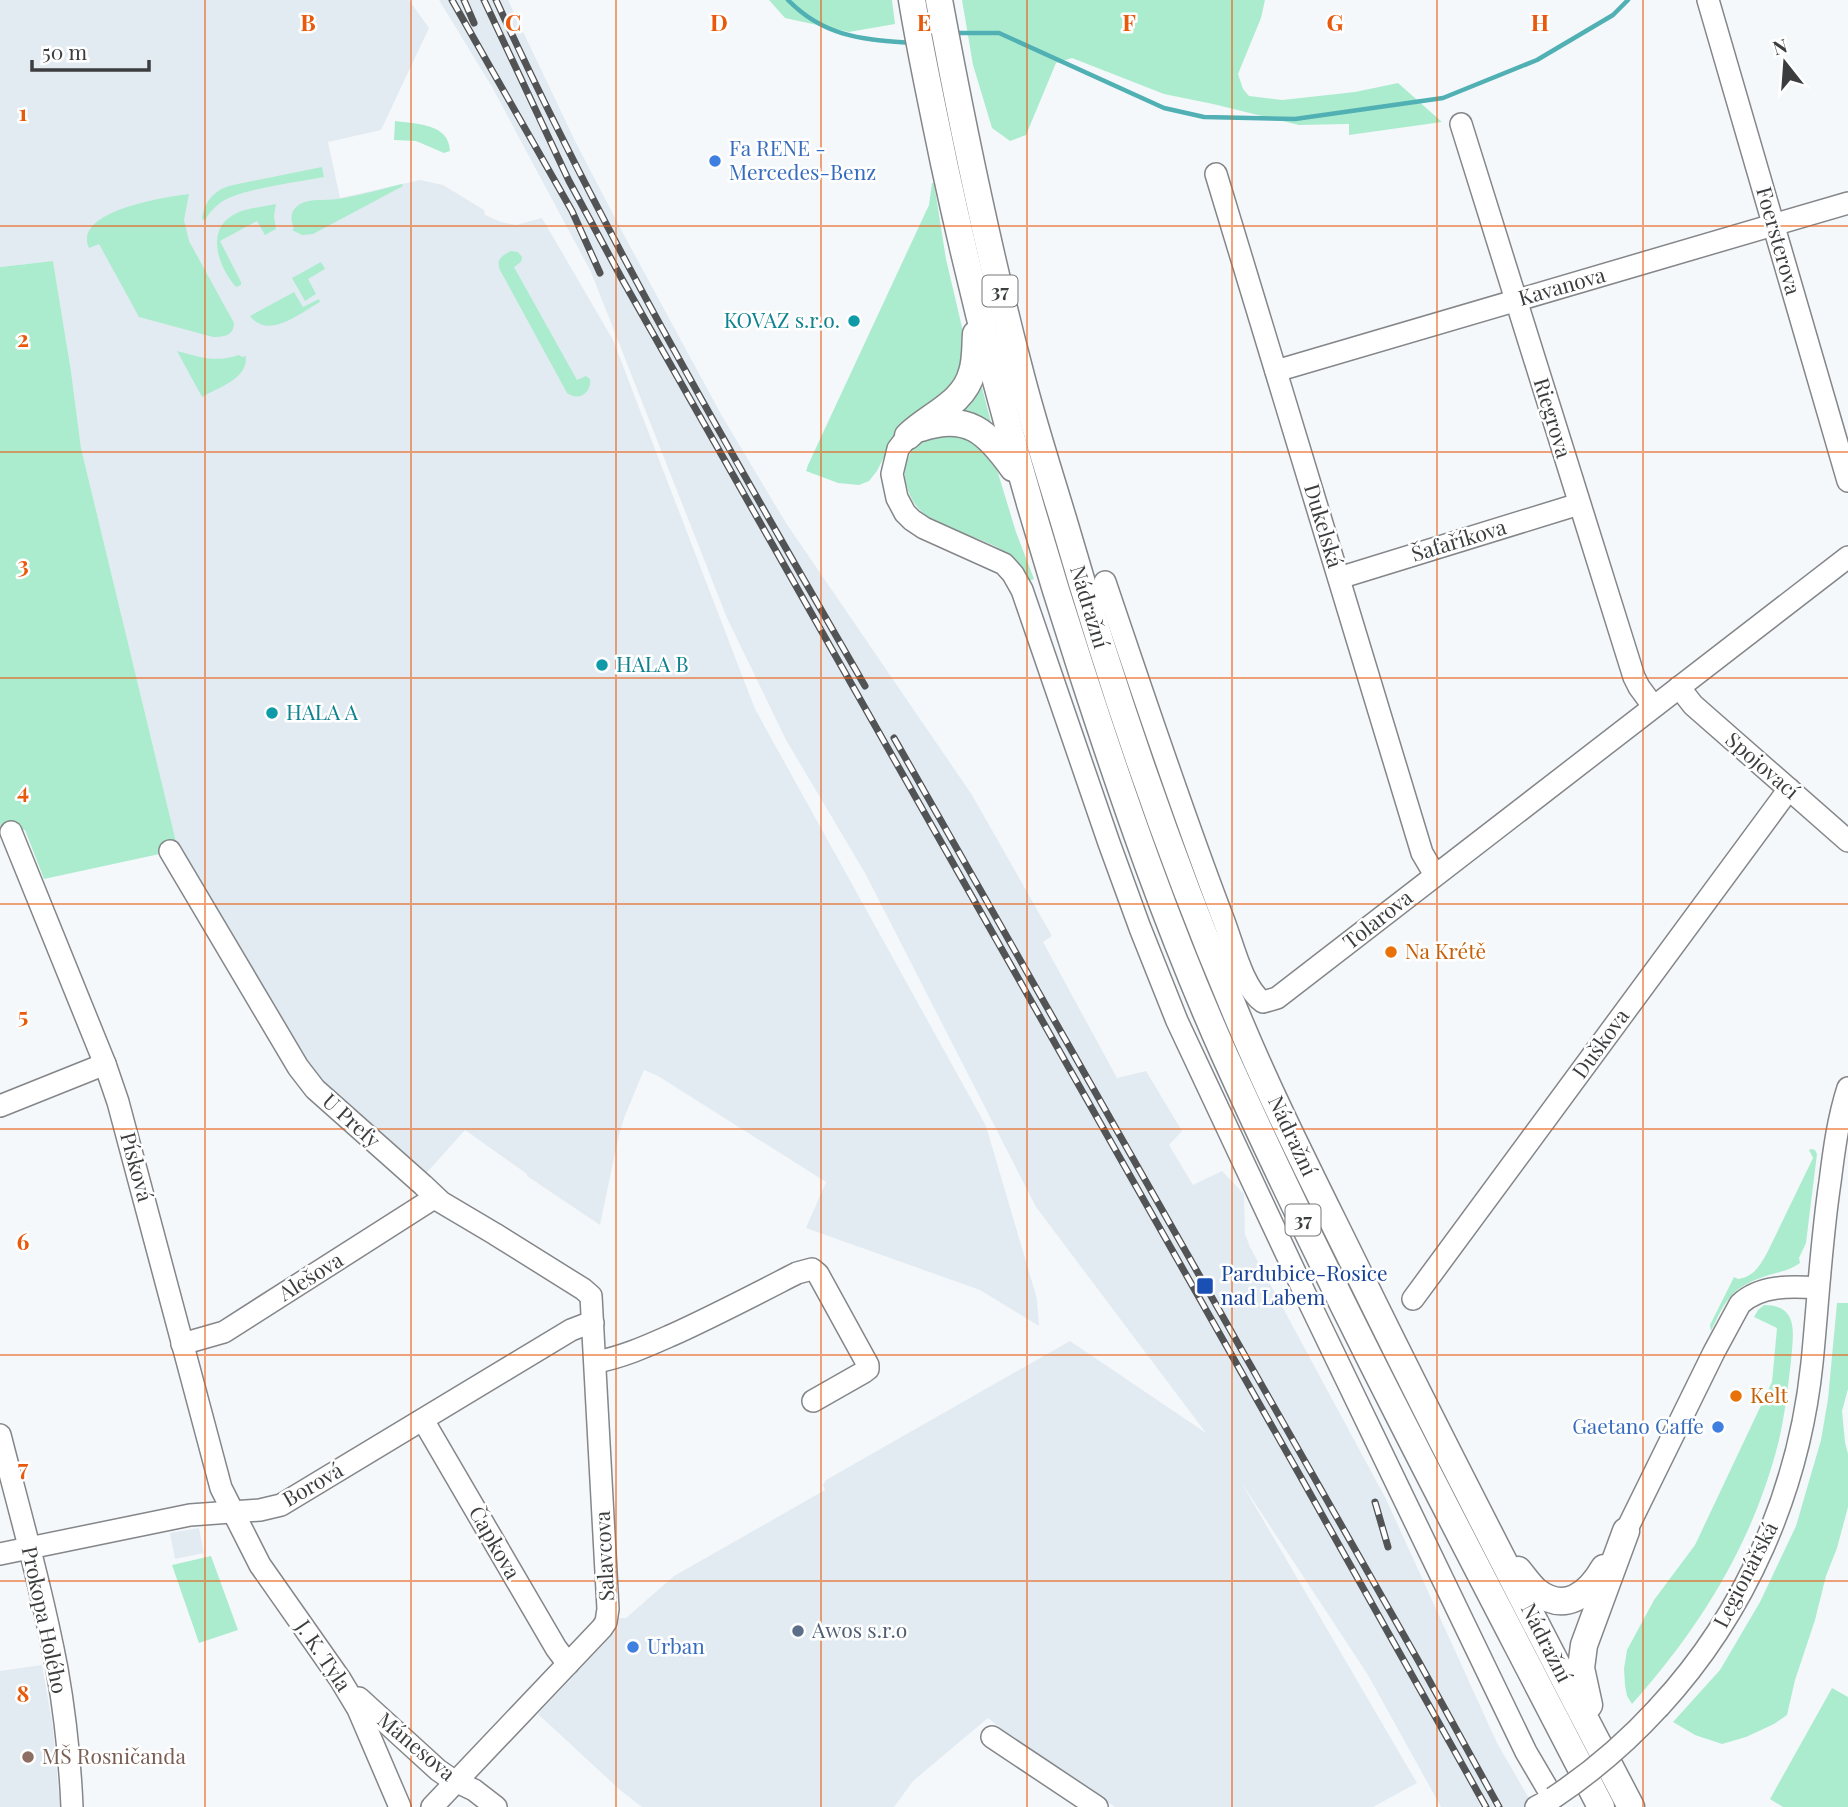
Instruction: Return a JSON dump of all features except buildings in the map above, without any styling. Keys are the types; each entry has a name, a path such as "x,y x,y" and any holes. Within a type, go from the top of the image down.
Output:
{"main road":[{"name":"Nádražní","path":"939,1 985,228 1021,377 1093,621 1151,793 1204,936 1237,1017 1407,1372 1631,1807"},
{"name":"37","path":"912,3 925,75 978,311 1022,481"},
{"path":"908,436 956,400 968,384 973,369 978,311"},
{"path":"908,436 922,428 942,423 970,425 994,443 1022,481"},
{"name":"Nádražní","path":"1022,481 1061,609 1130,814 1224,1053 1363,1343 1601,1807"},
{"path":"1492,1537 1536,1591 1555,1600 1566,1601 1576,1599 1593,1585 1626,1531"},
{"path":"1601,1751 1582,1678 1581,1657 1626,1531"}],"street":[{"name":"Foersterova","path":"1708,0 1848,481"},
{"name":"Riegrova","path":"1461,124 1634,677 1653,706"},
{"name":"Dukelská","path":"1216,174 1422,853 1436,875"},
{"name":"Kavanova","path":"1276,371 1848,203"},
{"path":"908,436 898,449 892,474 897,498 905,513 924,528 1004,565 1022,590 1109,843 1177,1021 1526,1752 1544,1802"},
{"name":"Šafaříkova","path":"1339,578 1579,504"},
{"name":"Tolarova","path":"1105,582 1200,858 1240,963 1259,1000 1267,1002 1277,998 1848,557"},
{"name":"Spojovací","path":"1679,687 1693,705 1848,841"},
{"name":"Duškova","path":"1413,1299 1788,789"},
{"name":"Písková","path":"12,832 105,1064 124,1121 216,1472 233,1511"},
{"name":"U Prefy","path":"170,851 306,1079 434,1198 588,1292 592,1296 593,1324"},
{"path":"0,1106 105,1064"},
{"name":"Legionářská","path":"1544,1802 1589,1773 1623,1744 1659,1707 1696,1665 1725,1621 1758,1560 1784,1496 1805,1416 1825,1214 1836,1134 1848,1088"},
{"name":"Alešova","path":"182,1344 225,1332 434,1198"},
{"path":"596,1362 636,1351 797,1273 812,1269 818,1274 868,1365 864,1372 813,1401"},
{"path":"1626,1531 1740,1304 1746,1298 1762,1291 1818,1288"},
{"name":"Salavcova","path":"432,1807 606,1622 608,1609 593,1324"},
{"name":"Borová","path":"0,1554 190,1515 260,1510 281,1505 571,1331 593,1324"},
{"name":"Čapkova","path":"423,1420 556,1648 568,1664"},
{"name":"Prokopa Holého","path":"0,1435 57,1670 64,1713 72,1807"},
{"name":"J. K. Tyla","path":"233,1511 260,1565 340,1679 368,1728 400,1807"},
{"name":"Mánesova","path":"340,1679 438,1770 474,1790 496,1807"},
{"path":"992,1737 1097,1807"}],"shaded area":[{"path":"0,0 409,0 429,28 381,130 328,142 340,198 420,180 443,185 484,210 485,215 501,222 516,225 542,218 613,340 755,709 986,1126 1037,1299 1039,1326 980,1290 806,1228 826,1182 658,1076 644,1070 618,1139 600,1225 465,1130 422,1178 314,1079 178,850 81,448 53,261 0,267"},
{"path":"439,0 508,0 576,143 722,416 786,523 972,795 1052,936 1043,942 1117,1078 1146,1071 1182,1131 1169,1145 1193,1185 1222,1171 1244,1194 1245,1234 1250,1247 1386,1499 1497,1743 1534,1807 1441,1807 1368,1675 1241,1482 1417,1783 1373,1807 1115,1807 988,1718 913,1781 894,1807 642,1807 538,1714 617,1630 619,1618 626,1618 674,1576 825,1490 823,1485 826,1480 1070,1341 1206,1433 1036,1207 865,873 786,740 727,618 591,272 492,87"},
{"path":"199,1528 204,1553 175,1559 170,1533"},
{"name":"MŠ Rosničanda","path":"42,1665 53,1728 60,1807 0,1807 0,1671"}],"green space":[{"path":"769,0 892,0 895,24 849,32 785,18"},
{"path":"962,0 1265,0 1261,18 1238,74 1243,89 1249,96 1282,100 1355,92 1398,83 1442,122 1349,135 1349,124 1299,125 1164,94 1072,58 1056,63 1026,135 1010,141 992,128 973,65"},
{"path":"395,121 421,124 438,130 448,142 450,151 444,153 416,141 394,140"},
{"path":"322,167 324,177 229,198 220,203 205,220 202,218 212,196 221,189"},
{"path":"932,183 965,340 962,382 891,443 869,481 859,485 838,483 806,471 929,205"},
{"path":"402,184 403,186 313,234 302,235 292,230 293,212 304,202 345,198"},
{"path":"189,194 184,220 189,241 234,323 232,331 224,336 213,337 139,317 99,244 89,248 87,235 94,224 107,215 142,203"},
{"path":"276,204 276,229 265,235 257,221 220,241 241,282 241,285 236,287 220,260 217,240 219,230 233,215"},
{"path":"511,251 518,252 522,257 521,262 514,267 577,380 586,376 590,379 587,392 580,396 567,393 500,270 500,259"},
{"path":"53,261 81,448 178,850 44,879 25,830 0,826 0,267"},
{"path":"321,262 325,269 308,279 316,294 305,301 292,278"},
{"path":"294,292 303,307 319,299 320,302 294,318 275,325 258,323 250,316"},
{"path":"177,351 215,359 246,356 245,364 242,371 231,381 202,397"},
{"path":"979,376 993,430 949,414"},
{"path":"962,431 994,460 1034,579 1029,581 1000,549 934,521 914,503 905,477 905,467 910,454 921,441"},
{"path":"1809,1150 1817,1154 1806,1243 1799,1258 1800,1263 1756,1279 1738,1289 1726,1302 1711,1331 1710,1325 1734,1277 1744,1278 1752,1273 1767,1253 1813,1158"},
{"path":"1837,1303 1848,1303 1848,1389 1842,1411 1848,1454 1848,1507 1795,1680 1787,1715 1746,1737 1722,1744 1695,1735 1673,1722 1720,1670 1760,1602 1796,1526 1821,1440 1828,1399"},
{"path":"1764,1305 1784,1310 1792,1323 1793,1332 1783,1420 1768,1477 1740,1548 1722,1581 1681,1644 1632,1704 1625,1685 1627,1650 1654,1600 1695,1545 1772,1382 1777,1328 1754,1317"},
{"path":"211,1556 238,1630 199,1643 172,1565"},
{"path":"1832,1688 1848,1697 1848,1807 1783,1807 1770,1799"}],"waterway":[{"path":"788,0 816,22 844,34 910,43"},
{"path":"953,33 999,33 1164,108 1204,117 1295,119 1443,98 1537,60 1613,15 1628,0"}],"railway":[{"path":"452,0 572,211 600,273"},
{"path":"464,0 474,23"},
{"path":"484,0 569,181 622,279 1486,1807"},
{"path":"496,0 626,262 865,686"},
{"path":"894,738 1499,1807"},
{"path":"1375,1502 1388,1547"}],"place":[{"name":"Fa RENE - Mercedes-Benz","path":"715,161"},
{"name":"KOVAZ s.r.o.","path":"854,321"},
{"name":"HALA B","path":"602,665"},
{"name":"HALA A","path":"272,713"},
{"name":"Na Krétě","path":"1391,952"},
{"name":"Pardubice-Rosice nad Labem","path":"1205,1286"},
{"name":"Kelt","path":"1736,1396"},
{"name":"Gaetano Caffe","path":"1718,1427"},
{"name":"Awos s.r.o","path":"798,1631"},
{"name":"Urban","path":"633,1647"},
{"name":"MŠ Rosničanda","path":"28,1757"}]}
